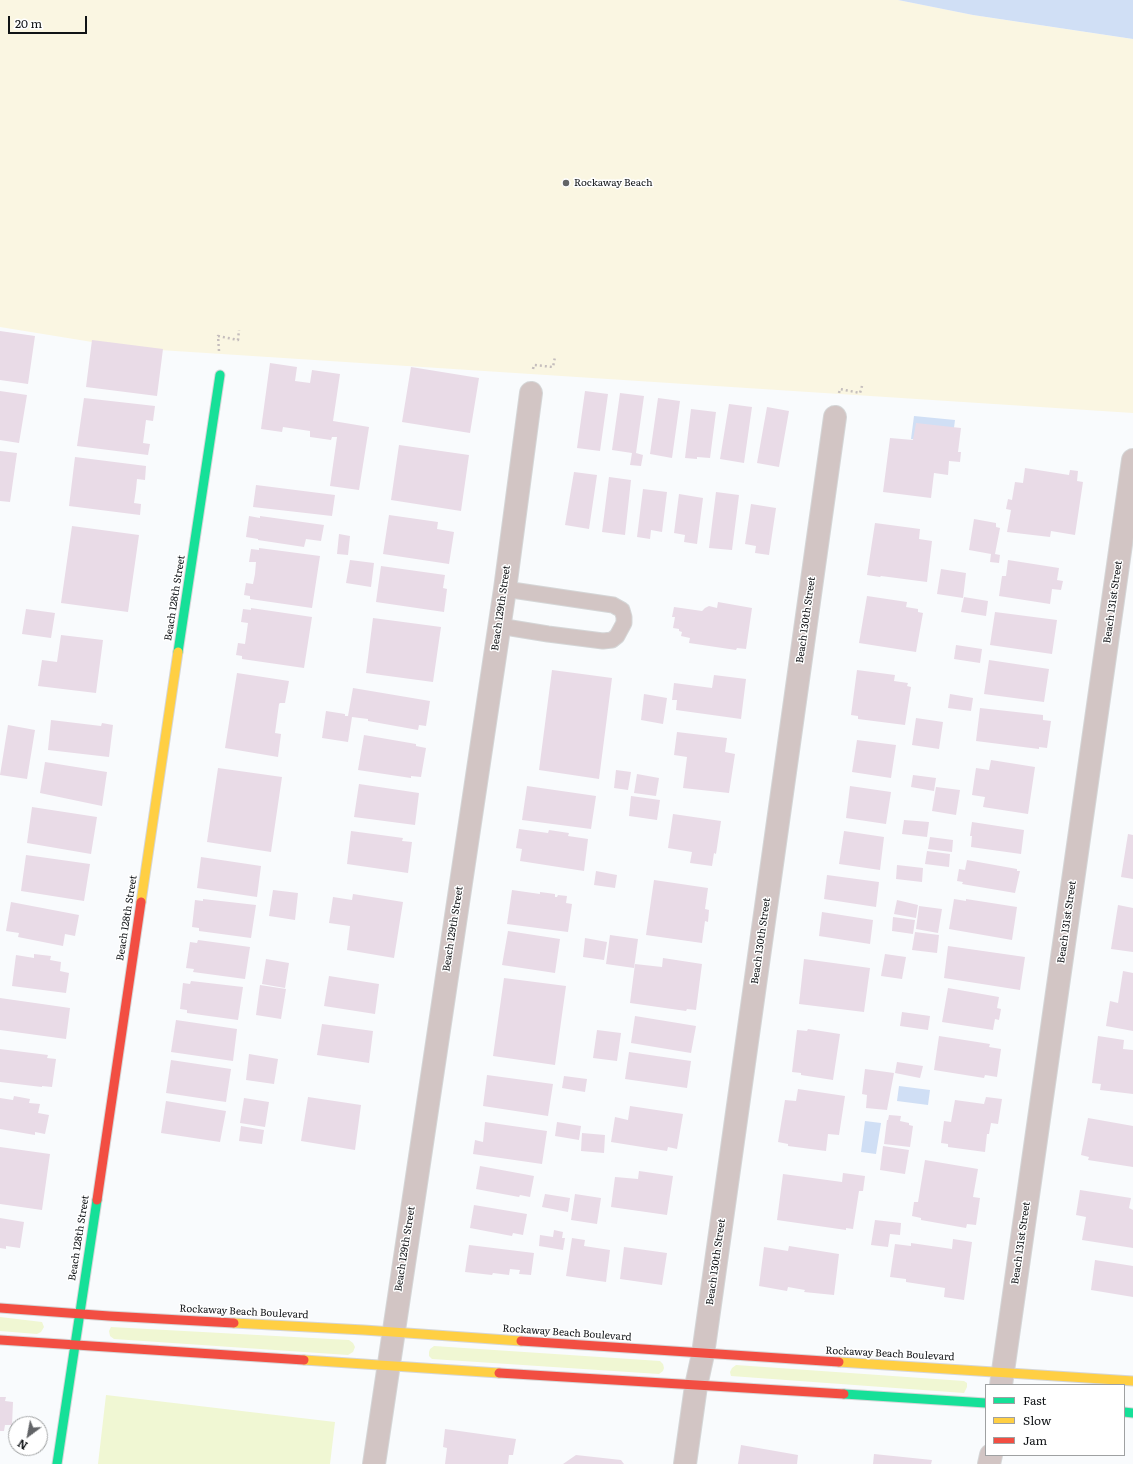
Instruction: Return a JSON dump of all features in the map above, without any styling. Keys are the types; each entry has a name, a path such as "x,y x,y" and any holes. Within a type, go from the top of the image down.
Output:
{"street":[{"name":"Beach 128th Street","path":"57,1464 220,375"},
{"name":"Beach 129th Street","path":"374,1464 499,626 531,393"},
{"name":"Beach 130th Street","path":"685,1464 696,1386 703,1354 835,417"},
{"name":"Beach 131st Street","path":"1001,1378 1133,460"},
{"name":"Rockaway Beach Boulevard","path":"0,1308 393,1332 703,1354 1001,1378 1133,1381"},
{"path":"0,1340 696,1386 985,1403"}],"lane":[{"path":"499,626 603,641 612,640 617,636 624,623 622,610 613,605 504,589"}],"path":[{"path":"220,375 218,336 238,340 239,330"}],"green space":[{"path":"0,1317 42,1322 44,1327 41,1332 37,1334 0,1331"},
{"path":"111,1327 349,1340 355,1347 353,1352 348,1355 114,1339 110,1336 109,1331"},
{"path":"434,1346 660,1361 664,1368 659,1374 432,1359 429,1356 429,1352"},
{"path":"736,1365 964,1381 967,1383 967,1387 964,1393 731,1376 730,1372"},
{"path":"106,1395 335,1422 330,1464 98,1464"}],"sand":[{"name":"Rockaway Beach","path":"0,0 898,0 973,15 1133,39 1133,413 129,348 0,327"}],"water":[{"path":"898,0 1133,0 1133,39 973,15"},
{"path":"914,416 955,420 952,443 911,439"},
{"path":"899,1086 930,1090 928,1105 897,1101"},
{"path":"865,1121 881,1123 876,1154 861,1152"}],"building":[{"path":"0,331 35,336 28,384 0,380"},
{"path":"92,340 163,349 157,396 86,387"},
{"path":"270,363 297,367 295,381 310,383 312,370 340,374 333,421 369,427 359,490 330,486 337,437 332,437 331,440 310,437 310,431 283,427 282,432 261,429"},
{"path":"411,367 479,378 470,433 402,422"},
{"path":"0,391 27,395 19,443 0,440"},
{"path":"585,391 608,394 600,451 577,448"},
{"path":"620,393 644,396 636,453 643,455 641,466 630,465 632,453 612,450"},
{"path":"84,398 155,406 153,421 146,420 143,443 150,444 148,455 77,446"},
{"path":"658,398 680,401 672,458 650,454"},
{"path":"729,404 752,407 744,463 720,459"},
{"path":"767,407 789,411 779,467 757,463"},
{"path":"691,409 716,412 710,458 685,458"},
{"path":"916,423 961,428 958,452 961,452 960,462 949,461 948,475 934,473 931,498 883,492 890,438 913,440"},
{"path":"399,445 469,455 461,511 391,500"},
{"path":"0,451 17,453 10,502 0,501"},
{"path":"75,457 146,466 145,480 137,479 134,503 141,504 140,515 69,506"},
{"path":"1025,468 1069,475 1070,470 1078,471 1077,481 1083,482 1075,535 1051,531 1050,537 1007,532 1011,510 1006,509 1008,499 1012,500 1015,482 1023,483"},
{"path":"574,472 597,475 589,529 565,525"},
{"path":"609,477 631,480 625,535 602,532"},
{"path":"256,485 335,495 332,516 253,507"},
{"path":"643,489 667,492 662,532 651,530 650,539 637,537"},
{"path":"716,492 739,495 732,550 709,548"},
{"path":"679,494 703,498 697,544 684,542 685,535 674,533"},
{"path":"751,504 776,508 769,555 755,553 756,546 745,544"},
{"path":"389,515 438,522 437,529 454,532 449,564 383,554"},
{"path":"249,516 260,518 260,516 324,525 321,541 306,539 304,547 246,537"},
{"path":"974,519 996,523 996,527 1000,528 995,554 1000,555 999,563 990,562 991,554 969,550"},
{"path":"875,523 920,529 919,539 932,541 927,582 867,575"},
{"path":"72,526 139,535 128,612 61,603"},
{"path":"339,534 350,536 348,555 337,554"},
{"path":"259,548 320,556 312,608 250,599 250,596 244,595 246,583 253,584 255,574 256,562 249,562 251,549 259,550"},
{"path":"350,560 374,563 371,587 346,583"},
{"path":"1008,560 1059,568 1057,580 1063,581 1061,590 1052,589 1050,604 999,596 1002,576 1006,576"},
{"path":"381,566 445,575 443,588 447,589 444,612 376,602"},
{"path":"941,569 966,573 963,598 937,594"},
{"path":"867,596 907,602 906,607 918,609 918,612 923,613 916,652 859,643"},
{"path":"964,597 988,601 986,616 961,612"},
{"path":"718,602 752,608 746,649 737,648 736,650 689,643 690,638 681,636 682,632 679,631 679,629 673,628 675,617 672,617 674,607 702,611 709,606 717,608"},
{"path":"251,608 312,617 304,668 242,659 242,656 236,655 238,643 245,644 248,623 241,622 243,609 251,610"},
{"path":"26,609 55,613 51,638 22,634"},
{"path":"995,612 1057,620 1052,654 990,645"},
{"path":"373,618 441,627 433,682 366,673"},
{"path":"61,635 103,640 96,693 38,686 42,660 57,662"},
{"path":"956,645 982,649 980,663 954,659"},
{"path":"989,660 1049,669 1044,702 984,694"},
{"path":"552,670 612,678 599,779 539,770"},
{"path":"857,670 895,675 894,681 908,683 907,686 911,687 905,725 858,719 858,716 851,715"},
{"path":"237,673 289,681 285,703 279,704 275,733 281,734 278,757 225,748"},
{"path":"714,675 746,679 741,719 676,710 677,700 672,700 674,683 712,688"},
{"path":"353,688 430,701 426,726 419,725 418,730 352,717 348,742 322,738 326,711 345,714 345,716 348,716"},
{"path":"644,694 667,698 663,724 641,720"},
{"path":"950,694 973,698 971,711 948,708"},
{"path":"980,708 1043,715 1043,720 1051,721 1047,748 1039,747 1039,749 976,741"},
{"path":"916,718 943,722 939,749 912,745"},
{"path":"51,720 101,726 102,723 113,725 109,757 48,750"},
{"path":"8,725 35,730 27,779 0,775"},
{"path":"677,732 727,738 725,752 735,754 729,793 683,788 687,757 674,755"},
{"path":"364,735 416,744 416,746 426,748 421,777 411,776 411,778 358,770"},
{"path":"857,740 896,745 891,778 852,772"},
{"path":"991,760 1035,767 1028,814 983,807 985,797 972,795 976,768 989,770"},
{"path":"45,762 107,772 102,806 40,793"},
{"path":"218,768 282,777 271,852 207,842"},
{"path":"616,770 631,772 628,790 614,788"},
{"path":"637,774 659,778 656,796 634,793"},
{"path":"913,775 936,778 934,791 911,787"},
{"path":"359,784 419,793 415,825 354,817"},
{"path":"527,786 596,796 591,829 522,820"},
{"path":"850,786 891,792 886,824 846,818"},
{"path":"936,787 960,790 956,815 932,811"},
{"path":"631,796 660,800 657,820 629,816"},
{"path":"32,807 97,817 91,854 27,843"},
{"path":"673,814 721,821 716,854 714,853 712,866 690,863 692,852 668,848"},
{"path":"904,820 929,822 927,837 902,834"},
{"path":"972,822 1024,830 1021,854 971,847 972,836 970,836"},
{"path":"519,829 548,833 549,830 569,833 568,836 588,839 584,871 520,861 522,849 516,848"},
{"path":"351,831 403,838 402,841 412,842 408,873 347,864"},
{"path":"844,831 884,837 880,870 839,864"},
{"path":"1128,834 1133,835 1133,879 1121,877"},
{"path":"930,837 953,840 952,852 928,849"},
{"path":"927,851 950,854 949,867 925,864"},
{"path":"26,855 90,864 84,901 21,891"},
{"path":"201,857 261,866 257,897 197,888"},
{"path":"967,860 1017,869 1017,871 1020,871 1015,893 962,884 963,882 957,881 959,869 965,870"},
{"path":"897,865 923,868 922,882 896,879"},
{"path":"596,871 617,875 615,888 594,885"},
{"path":"827,875 879,882 876,907 824,899"},
{"path":"654,880 708,888 705,909 709,910 708,922 705,921 702,943 646,935"},
{"path":"273,890 298,893 295,920 269,916"},
{"path":"512,890 540,894 540,892 555,894 555,897 558,895 567,896 566,903 572,904 568,932 507,924"},
{"path":"353,894 403,902 394,958 347,950 350,926 329,923 333,897 352,900"},
{"path":"203,899 256,905 251,938 199,931 199,928 192,927 195,900 203,901"},
{"path":"954,899 966,901 966,899 1017,907 1012,940 949,929"},
{"path":"897,900 918,905 916,918 894,914"},
{"path":"11,902 79,915 75,936 65,934 63,946 18,937 19,933 6,931"},
{"path":"1118,905 1133,908 1133,952 1111,949"},
{"path":"919,906 942,909 938,933 916,929"},
{"path":"822,912 873,920 870,944 819,936"},
{"path":"893,917 915,920 913,934 892,931"},
{"path":"508,931 560,939 555,973 502,965"},
{"path":"915,932 939,935 937,953 912,950"},
{"path":"610,935 638,939 634,968 606,964"},
{"path":"585,938 607,942 604,960 583,957"},
{"path":"198,940 250,947 245,979 193,972 194,969 186,968 190,942 197,943"},
{"path":"948,946 1025,957 1020,990 944,978"},
{"path":"34,954 51,956 50,960 61,962 60,971 69,973 66,993 12,986 16,955 34,958"},
{"path":"885,954 906,957 902,979 881,976"},
{"path":"663,958 702,964 696,1010 687,1009 686,1011 630,1003 635,964 662,967"},
{"path":"266,959 289,963 285,988 262,984"},
{"path":"804,959 870,968 864,1012 799,1004"},
{"path":"1123,971 1133,973 1133,1031 1106,1026 1110,1001 1118,1003"},
{"path":"329,976 379,984 375,1014 324,1006"},
{"path":"504,978 566,986 555,1065 493,1056"},
{"path":"191,981 243,987 238,1020 187,1013 187,1010 180,1009 183,983 190,984"},
{"path":"260,985 286,989 281,1019 256,1015"},
{"path":"948,988 999,997 997,1008 1001,1009 999,1020 995,1019 993,1030 942,1022"},
{"path":"0,998 70,1008 66,1039 0,1030"},
{"path":"902,1012 930,1016 928,1030 900,1026"},
{"path":"635,1016 696,1026 691,1053 631,1043"},
{"path":"176,1020 237,1029 233,1061 171,1052"},
{"path":"322,1024 373,1031 369,1063 317,1055"},
{"path":"808,1029 840,1034 833,1080 801,1075 801,1073 792,1072 797,1030 807,1031"},
{"path":"597,1030 621,1033 617,1061 593,1058"},
{"path":"939,1036 990,1044 989,1047 1001,1049 997,1077 985,1075 984,1078 934,1070"},
{"path":"1098,1036 1124,1040 1123,1049 1133,1050 1133,1094 1100,1090 1101,1084 1092,1083"},
{"path":"0,1049 48,1055 47,1058 56,1059 52,1087 0,1082"},
{"path":"629,1052 691,1061 687,1088 625,1079"},
{"path":"249,1054 278,1059 274,1084 246,1080"},
{"path":"171,1060 231,1069 226,1102 166,1093"},
{"path":"897,1062 923,1066 920,1078 895,1073"},
{"path":"865,1069 894,1073 887,1110 866,1108 867,1095 862,1094"},
{"path":"487,1075 553,1084 548,1116 483,1106"},
{"path":"564,1076 587,1079 585,1092 562,1088"},
{"path":"798,1089 845,1096 839,1135 828,1134 826,1151 788,1146 788,1144 778,1142 785,1100 796,1101"},
{"path":"14,1096 30,1099 29,1103 40,1104 38,1113 49,1115 45,1134 35,1132 35,1135 0,1129 0,1098 13,1100"},
{"path":"308,1097 361,1105 355,1150 301,1141"},
{"path":"986,1097 1002,1099 998,1124 991,1123 989,1134 987,1134 985,1152 948,1147 948,1144 941,1143 944,1121 951,1122 955,1100 984,1104"},
{"path":"244,1098 269,1102 265,1127 240,1123"},
{"path":"166,1101 226,1111 220,1142 161,1133"},
{"path":"630,1106 683,1114 677,1149 668,1147 667,1151 611,1142 615,1117 628,1120"},
{"path":"889,1115 901,1116 900,1121 909,1123 909,1125 913,1126 910,1147 884,1144"},
{"path":"1088,1118 1133,1126 1133,1167 1088,1160 1089,1157 1081,1155"},
{"path":"485,1122 547,1131 542,1164 473,1154 475,1140 483,1142"},
{"path":"557,1122 581,1126 579,1140 555,1136"},
{"path":"241,1126 264,1130 262,1144 239,1141"},
{"path":"582,1133 605,1135 604,1153 581,1151"},
{"path":"883,1146 909,1150 905,1174 880,1170"},
{"path":"0,1147 50,1154 42,1210 0,1204"},
{"path":"925,1160 978,1169 973,1197 980,1198 976,1225 967,1224 966,1228 921,1220 921,1218 912,1216 914,1202 918,1202"},
{"path":"480,1166 534,1176 530,1197 520,1195 519,1197 476,1189"},
{"path":"639,1171 673,1176 667,1215 611,1207 615,1177 638,1179"},
{"path":"843,1173 865,1176 863,1191 859,1191 853,1229 846,1228 846,1230 777,1220 783,1174 842,1182"},
{"path":"1080,1190 1131,1198 1129,1208 1133,1210 1133,1248 1082,1240 1086,1217 1076,1215"},
{"path":"545,1194 570,1198 568,1212 542,1207"},
{"path":"575,1194 601,1198 597,1224 571,1220"},
{"path":"474,1205 527,1214 523,1235 513,1233 512,1236 470,1228"},
{"path":"0,1218 24,1222 20,1248 6,1246 6,1249 0,1248"},
{"path":"875,1220 901,1223 900,1235 890,1234 888,1247 871,1245"},
{"path":"554,1230 563,1232 562,1238 565,1238 563,1250 539,1246 540,1235 553,1237"},
{"path":"572,1238 585,1240 584,1246 610,1250 606,1282 566,1276"},
{"path":"953,1239 972,1242 964,1300 944,1297 945,1288 906,1282 906,1279 890,1277 895,1244 911,1246 911,1243 952,1249"},
{"path":"469,1245 534,1253 531,1275 519,1274 520,1270 510,1269 509,1275 465,1272"},
{"path":"789,1246 839,1254 834,1295 804,1292 805,1290 788,1287 787,1291 759,1286 764,1247 788,1251"},
{"path":"624,1247 667,1253 662,1285 620,1279"},
{"path":"1095,1260 1133,1266 1133,1297 1091,1290"},
{"path":"0,1397 6,1397 5,1401 13,1402 12,1416 8,1416 8,1425 5,1425 4,1431 0,1431"},
{"path":"445,1429 516,1439 513,1455 509,1455 508,1464 445,1464 447,1448 443,1447"},
{"path":"741,1445 798,1455 797,1464 738,1464"},
{"path":"874,1454 932,1460 931,1464 873,1464"},
{"path":"576,1455 621,1460 624,1464 563,1464"}],"traffic: fast":[{"path":"178,652 220,375"},
{"path":"57,1464 97,1200"},
{"path":"844,1394 985,1403"},
{"path":"1125,1412 1133,1413"}],"traffic: slow":[{"path":"141,902 178,652"},
{"path":"234,1323 521,1341"},
{"path":"304,1360 499,1373"},
{"path":"839,1362 1133,1381"}],"traffic: jam":[{"path":"97,1200 141,902"},
{"path":"0,1308 234,1323"},
{"path":"0,1340 304,1360"},
{"path":"521,1341 839,1362"},
{"path":"499,1373 844,1394"}],"place":[{"name":"Rockaway Beach","path":"566,183"}]}
